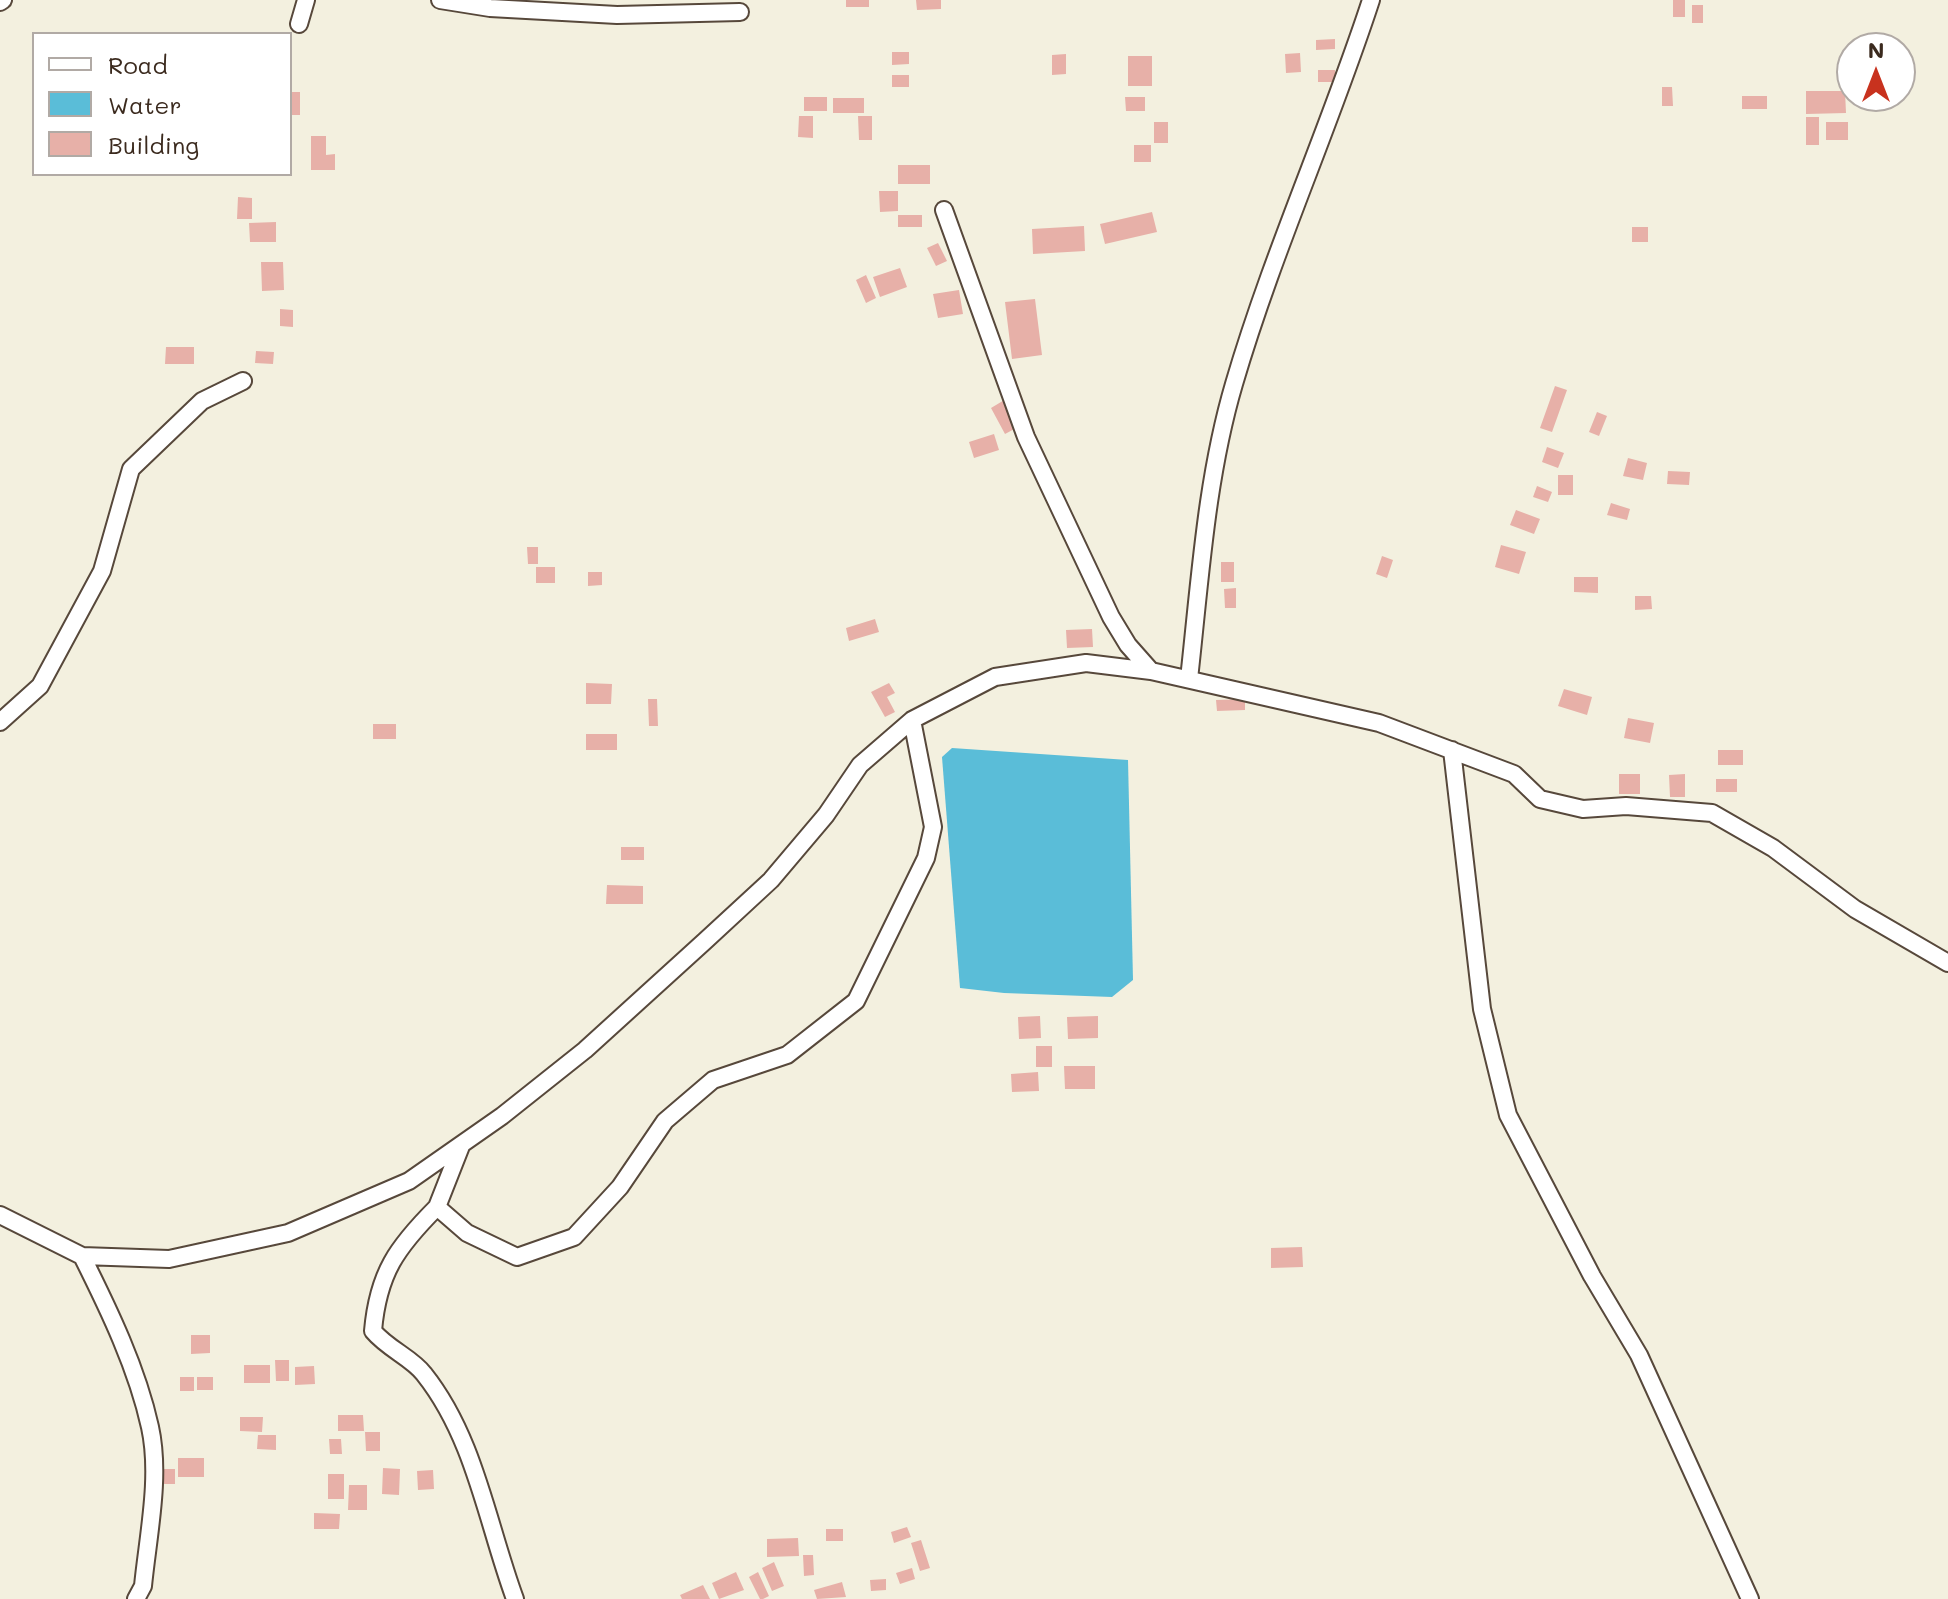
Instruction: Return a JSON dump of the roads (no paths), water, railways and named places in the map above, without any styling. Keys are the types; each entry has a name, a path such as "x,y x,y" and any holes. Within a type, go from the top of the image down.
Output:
{"street":[{"path":"299,24 306,0"},
{"path":"440,0 490,8 617,15 740,12"},
{"path":"1189,679 1216,464 1233,386 1340,94 1371,0"},
{"path":"944,210 1026,437 1111,617 1128,645 1151,671"},
{"path":"0,722 40,686 102,571 131,469 202,401 243,381"},
{"path":"0,1215 82,1256 169,1259 288,1233 409,1181 585,1050 727,921 771,880 826,815 860,765 912,720 995,677 1086,663 1151,671 1379,723 1514,774 1540,799 1583,809 1626,806 1712,813 1773,848 1855,909 1948,963"},
{"path":"437,1207 467,1233 517,1257 574,1237 620,1187 665,1121 701,1090 713,1080 787,1055 856,1001 926,858 933,827 912,720"},
{"path":"1452,750 1482,1009 1508,1115 1592,1276 1639,1355 1750,1599"},
{"path":"462,1144 437,1207 399,1246 376,1295 373,1331 387,1348 421,1370 445,1403 475,1469 495,1543 515,1599"},
{"path":"82,1256 107,1306 150,1428 153,1494 143,1586 136,1599"}],"water":[{"path":"952,748 1128,760 1133,980 1112,997 960,988 942,757"}]}
